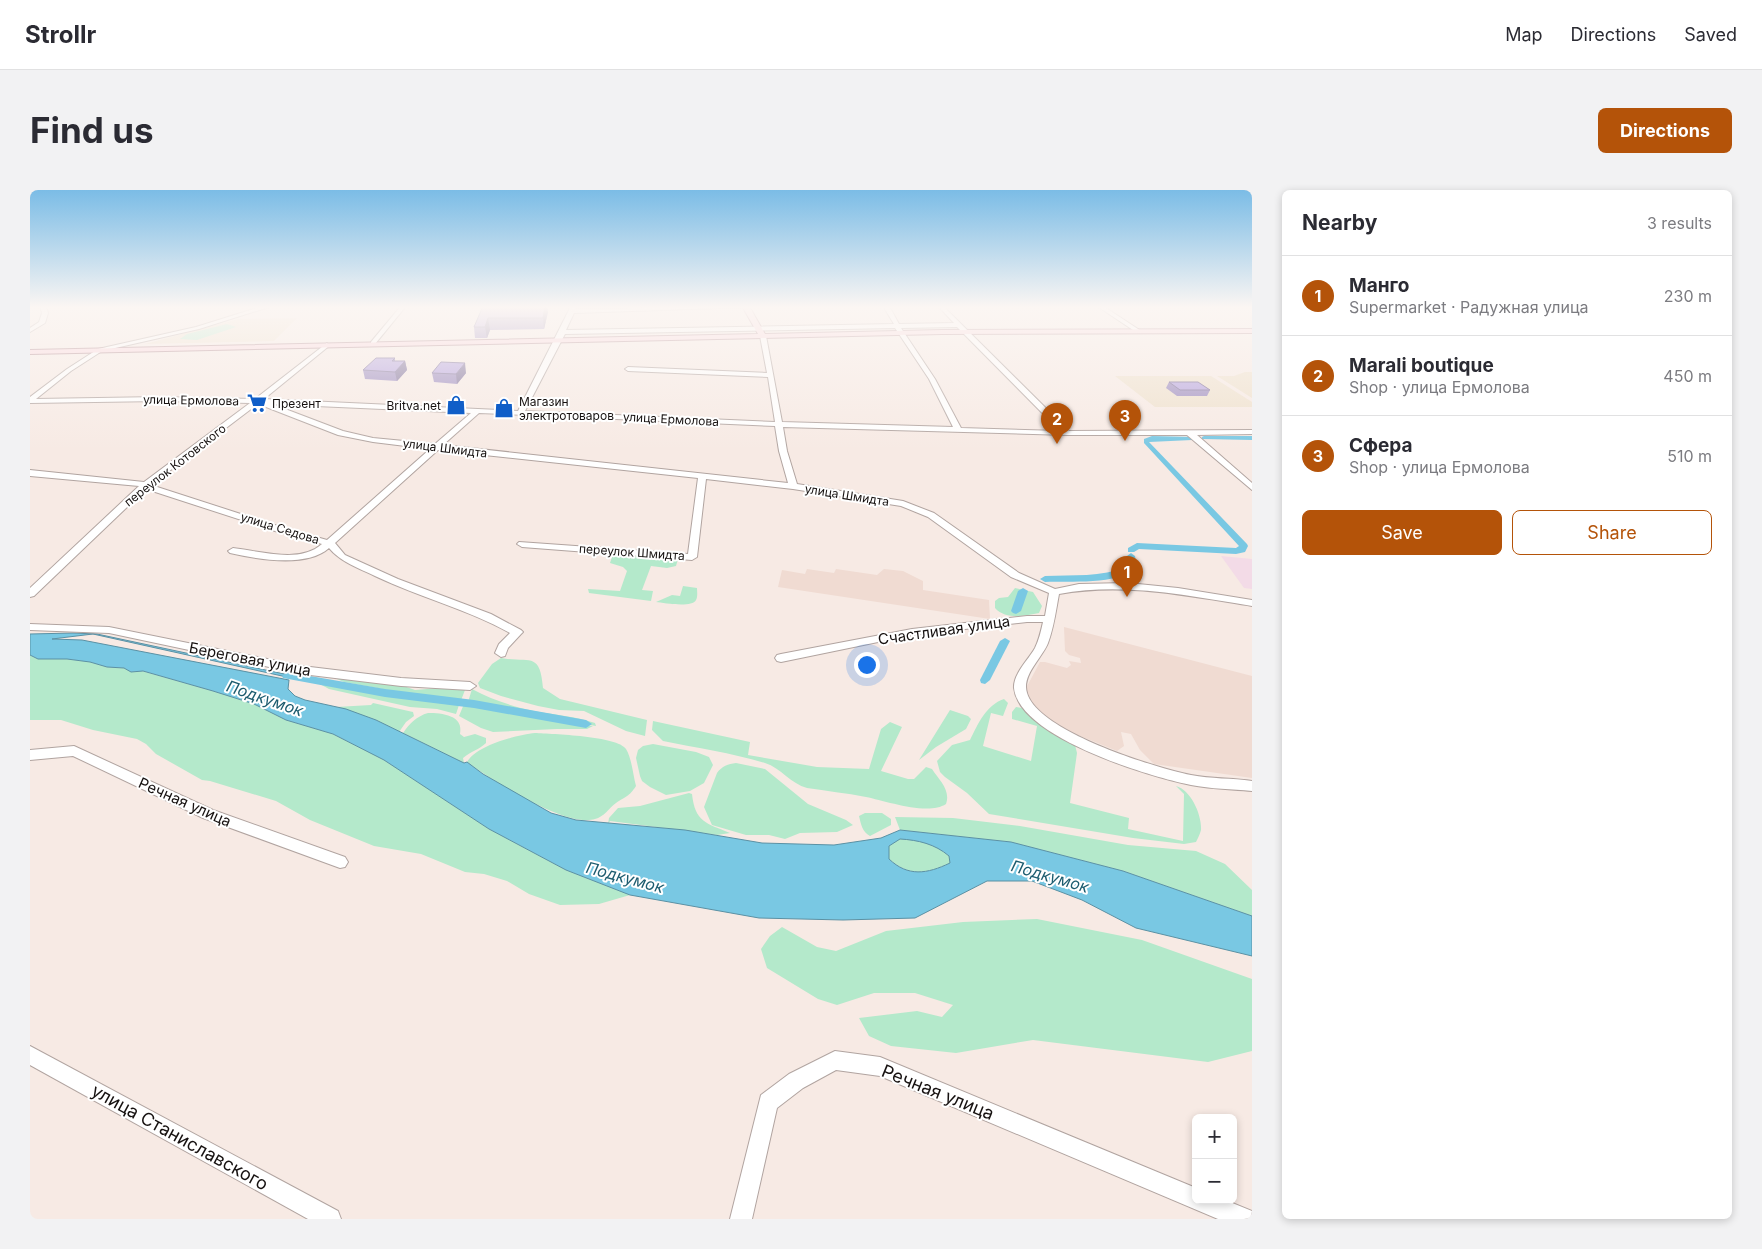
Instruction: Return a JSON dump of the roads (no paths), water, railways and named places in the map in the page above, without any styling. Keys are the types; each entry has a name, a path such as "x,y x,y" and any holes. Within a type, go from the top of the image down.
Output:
{"street":[{"path":"30,401 69,370 94,354"},
{"name":"переулок Котовского","path":"30,594 145,486 316,354"},
{"path":"521,412 551,354"},
{"path":"767,354 783,451 793,486"},
{"path":"916,354 932,379 958,430"},
{"path":"987,354 1067,432"},
{"path":"628,369 771,375"},
{"name":"улица Ермолова","path":"30,401 160,399 257,401 958,430 1191,434 1252,432"},
{"name":"улица Шмидта","path":"257,401 341,433 373,440 793,486 884,500 918,509 950,526 1015,575 1054,592"},
{"path":"233,550 274,556 306,557 318,553 438,448 478,410"},
{"path":"1191,434 1252,487"},
{"name":"улица Седова","path":"30,473 138,483 278,529 329,543 342,557 394,581 487,616 517,632 503,647 501,654"},
{"name":"переулок Шмидта","path":"522,544 692,557 702,477"},
{"path":"1252,603 1151,588 1116,586 1090,587 1054,592 1042,644 1029,666 1020,687 1022,700 1035,714 1062,733 1104,754 1158,773 1192,780 1252,786"},
{"name":"Счастливая улица","path":"781,658 912,632 1027,619 1049,619"},
{"name":"Береговая улица","path":"30,627 109,630 244,660 310,671 401,682 470,686"},
{"name":"Речная улица","path":"30,755 74,752 208,814 340,862"},
{"name":"улица Станиславского","path":"30,1055 330,1219"},
{"name":"Речная улица","path":"741,1219 768,1102 796,1081 835,1060 880,1067 1192,1197"},
{"path":"1208,1204 1244,1219"}],"water":[{"name":"Подкумок","path":"73,633 97,634 303,678 300,680 93,634 52,639 82,640 289,680 288,689 295,696 346,709 376,720 464,763 467,762 483,774 551,813 576,820 685,830 762,843 834,845 881,838 900,830 1011,842 1123,871 1252,916 1252,956 1136,928 1082,900 1032,881 987,881 915,918 843,920 759,918 630,895 566,870 489,829 384,760 333,734 286,720 254,704 143,671 131,672 124,668 107,667 90,662 67,659 38,659 30,655 30,634","holes":["900,839 926,843 938,848 949,856 950,863 926,871 918,872 903,869 889,859 889,846"]}],"waterway":[{"path":"1131,550 1137,546 1242,550 1244,546 1146,442 1146,440 1152,438 1192,438"},
{"path":"1204,438 1252,438"},
{"path":"1045,579 1089,578 1111,575 1132,568 1131,556"},
{"path":"1016,611 1023,591"},
{"path":"985,680 1005,641"},
{"path":"287,676 385,693 474,704 586,724"}],"place":[{"name":"Презент","path":"257,403"},
{"name":"Britva.net","path":"456,405"},
{"name":"Магазин электротоваров","path":"504,408"},
{"name":"Сфера","path":"1125,441"},
{"name":"Marali boutique","path":"1057,444"},
{"name":"Манго","path":"1127,597"}]}
